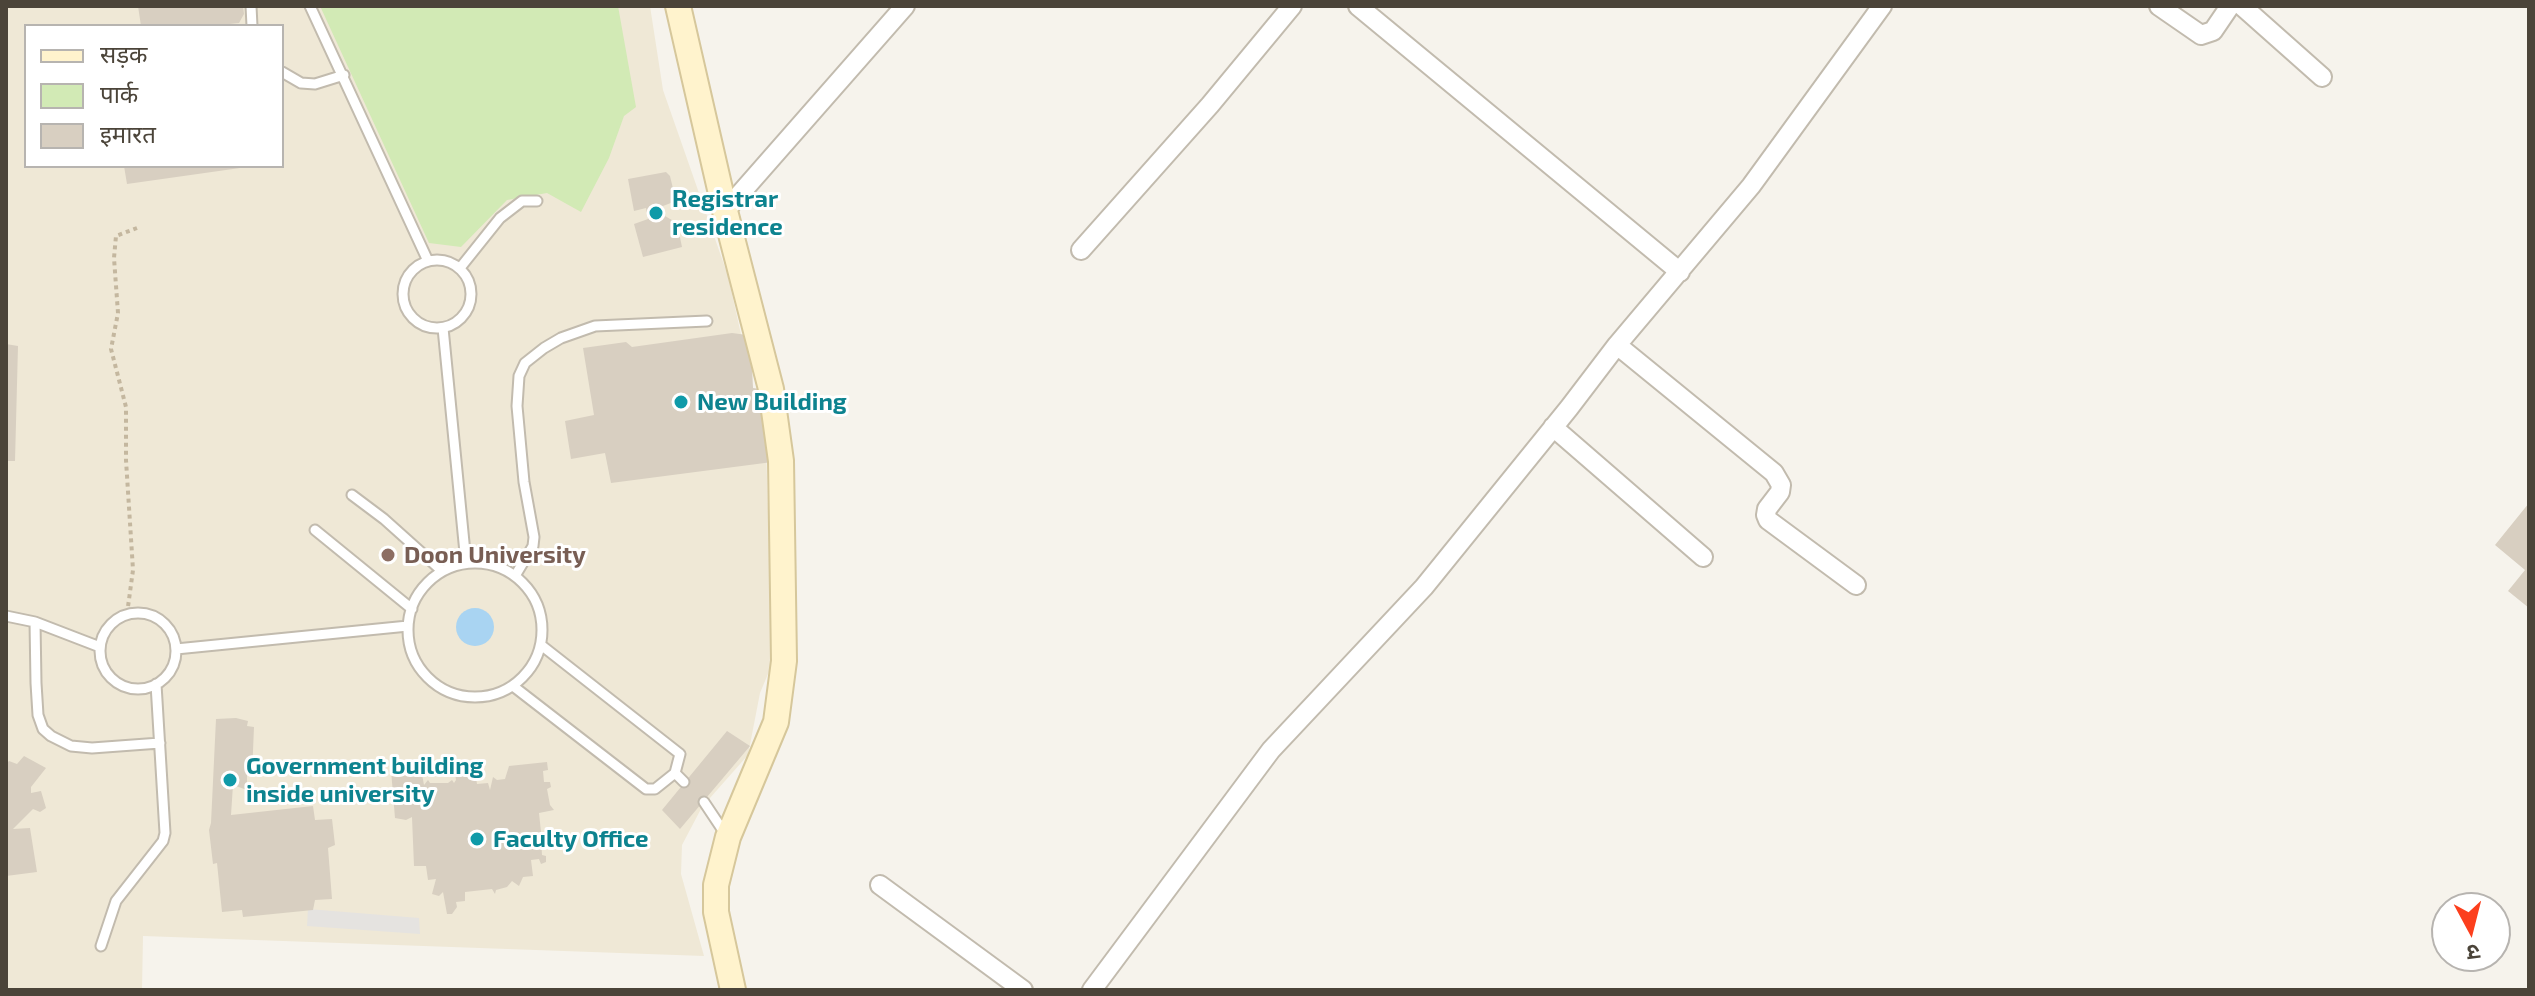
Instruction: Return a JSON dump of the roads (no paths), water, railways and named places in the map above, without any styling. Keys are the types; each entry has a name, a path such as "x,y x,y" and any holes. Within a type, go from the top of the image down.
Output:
{"main road":[{"path":"678,6 725,211 771,389 781,461 784,661 776,722 728,837 716,885 716,912 733,990"}],"street":[{"path":"725,211 905,6"},
{"path":"1081,250 1210,105 1292,6"},
{"path":"1358,6 1680,272"},
{"path":"1092,990 1271,750 1424,587 1617,345 1751,186 1882,6"},
{"path":"2159,6 2201,35 2213,31 2230,6"},
{"path":"2242,6 2322,77"},
{"path":"1617,345 1774,473 1781,485 1780,492 1767,509 1768,520 1856,585"},
{"path":"1553,427 1703,557"},
{"path":"880,885 1023,990"}],"lane":[{"path":"310,6 428,261"},
{"path":"284,73 301,83 315,84 344,75"},
{"path":"460,268 500,218 522,201 537,201"},
{"path":"428,261 450,263 460,268 471,287 471,298 462,318 443,328 420,324 405,307 404,284 418,266 428,261"},
{"path":"515,576 533,546 534,537 524,482 517,406 519,376 525,363 561,338 595,326 707,321"},
{"path":"443,328 466,563"},
{"path":"352,495 442,571"},
{"path":"315,530 412,609"},
{"path":"466,563 493,565 515,576 533,595 542,619 541,645 535,661 526,675 499,693 470,697 442,688 430,679 413,655 409,641 412,609 426,585 442,571 466,563"},
{"path":"127,614 150,615 160,620 174,638 176,649 171,669 156,684 136,688 117,682 104,667 100,647 109,627 127,614"},
{"path":"6,616 35,622 100,647"},
{"path":"35,622 38,715 43,729 71,746 92,748 160,743"},
{"path":"176,649 408,626"},
{"path":"513,686 646,789 655,789 675,773 680,754 541,645"},
{"path":"101,946 116,901 163,841 165,833 156,684"},
{"path":"675,773 684,782"},
{"path":"704,802 728,837"}],"water":[{"path":"475,608 489,613 494,627 489,641 475,646 461,641 456,627 461,613"}],"place":[{"name":"Registrar residence","path":"656,213"},
{"name":"New Building","path":"681,402"},
{"name":"Doon University","path":"388,555"},
{"name":"Government building inside university","path":"230,780"},
{"name":"Faculty Office","path":"477,839"}]}
